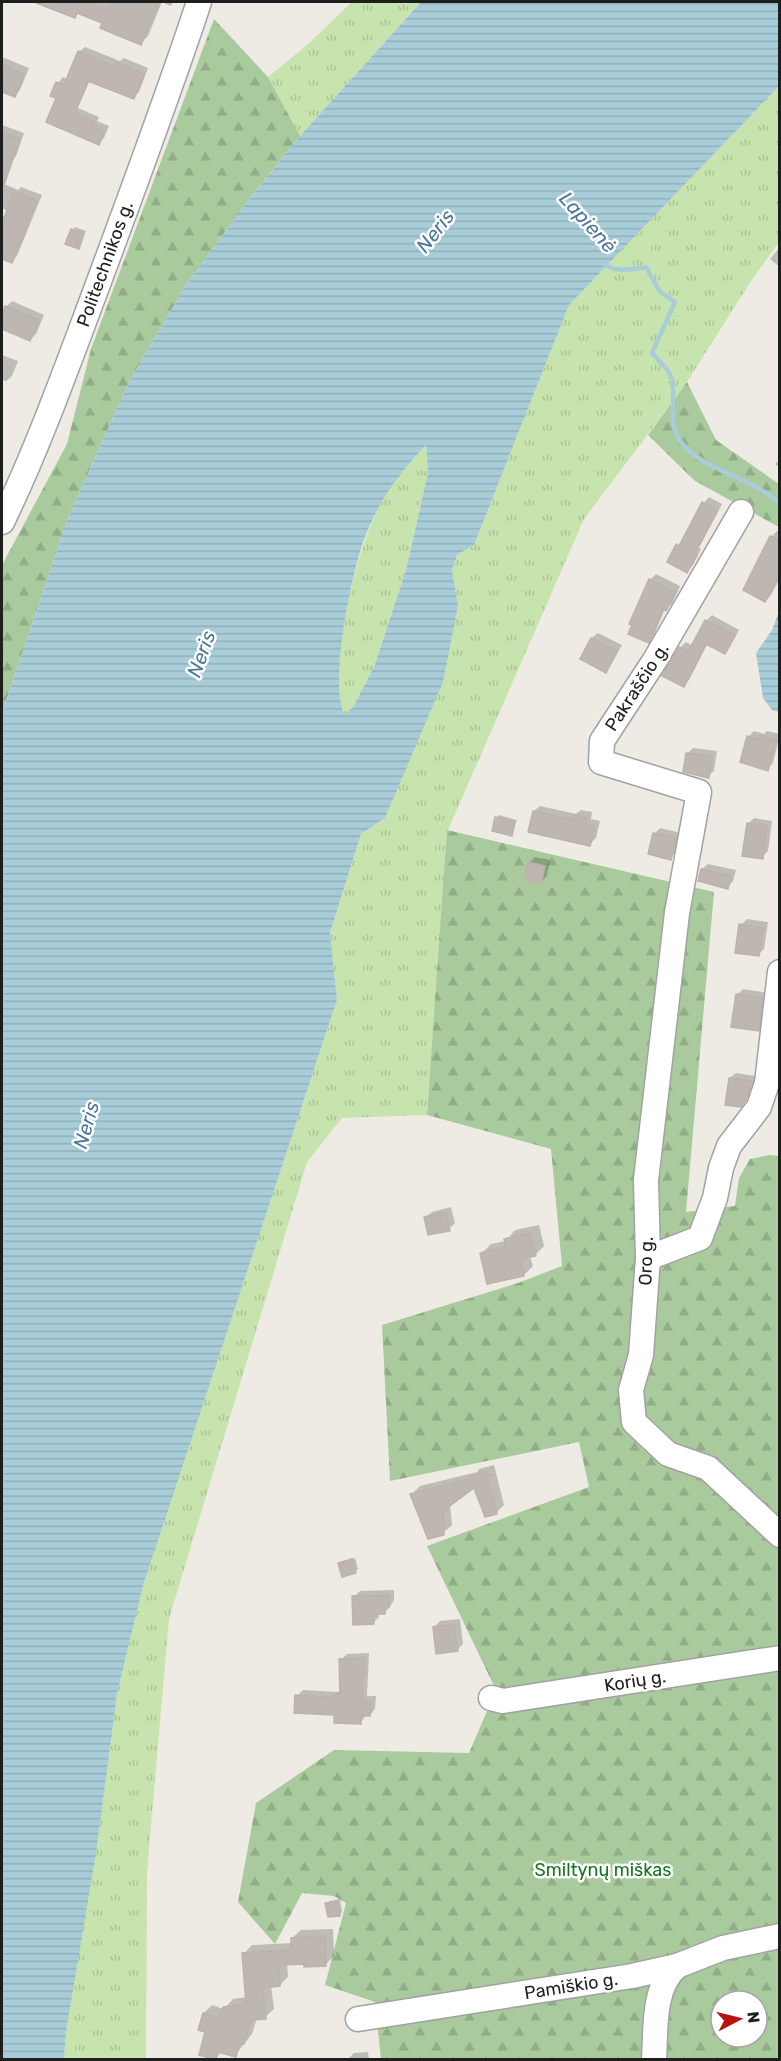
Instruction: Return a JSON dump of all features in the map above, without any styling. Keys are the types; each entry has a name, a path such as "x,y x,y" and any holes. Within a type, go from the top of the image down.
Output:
{"street":[{"name":"Politechnikos g.","path":"2,522 46,423 66,371 160,116 199,2"},
{"name":"Pakraščio g.","path":"677,913 699,792 601,762 602,741 655,660 741,512"},
{"name":"Oro g.","path":"677,913 646,1179 648,1258 640,1355 631,1390 634,1422 668,1454 708,1468 780,1535"},
{"path":"648,1258 700,1238 715,1198 721,1168 729,1146 759,1107 767,1083 780,972"},
{"name":"Korių g.","path":"491,1698 504,1701 780,1658"},
{"name":"Pamiškio g.","path":"358,2019 632,1976 677,1966 723,1948 780,1936"},
{"path":"654,2060 660,1991 671,1971 677,1966"}],"green space":[{"path":"352,2 421,2 300,136 268,77 307,45"},
{"path":"214,19 268,77 300,136 253,194 186,285 129,382 68,518 2,713 2,565 67,444 91,349"},
{"path":"779,86 779,242 751,281 687,382 584,519 448,830 427,1115 342,1118 307,1162 169,1619 147,1872 146,2059 64,2060 66,2032 117,1694 143,1586 337,1000 330,934 361,834 385,818 458,606 452,570 457,555 474,545 569,305"},
{"path":"687,382 716,440 779,484 779,527 695,481 648,435"},
{"path":"426,445 428,473 406,570 374,667 353,707 344,716 340,695 341,640 361,552 383,499 400,474"},
{"name":"Smiltynų miškas","path":"447,830 714,892 686,1212 735,1206 739,1178 750,1159 770,1155 779,1156 779,2059 381,2059 375,2002 325,1985 346,1903 334,1896 302,1893 275,1944 238,1902 256,1803 334,1750 469,1753 496,1690 427,1546 589,1487 579,1442 390,1481 382,1325 518,1283 562,1266 551,1149 427,1115"}],"water":[{"name":"Neris","path":"421,2 779,2 779,86 569,305 474,545 457,555 452,570 458,606 443,682 385,818 361,834 330,933 337,1000 143,1586 117,1694 96,1853 66,2032 64,2059 2,2059 2,713 68,518 129,382 186,285 253,194 300,136","holes":["426,445 428,473 406,570 374,667 353,707 344,715 340,699 340,657 347,609 363,544 388,492"]},
{"path":"779,611 780,712 772,710 763,698 756,653 772,630"}],"building":[{"path":"34,2 87,2 107,10 111,2 159,2 141,45 100,28 102,23 77,13 75,18"},
{"path":"78,51 115,67 117,63 144,74 134,99 88,81 74,114 94,122 93,127 104,132 99,145 46,122 56,98 50,96 56,82 64,85"},
{"path":"2,65 24,74 15,97 2,92"},
{"path":"2,133 20,139 4,185 2,185"},
{"path":"14,192 37,201 12,263 2,259 2,223"},
{"path":"71,229 84,234 79,249 65,244"},
{"path":"5,306 39,320 30,341 2,329 2,313"},
{"path":"702,502 718,510 694,554 697,555 687,573 667,562 676,544 679,546"},
{"path":"770,536 780,541 780,575 765,602 743,590"},
{"path":"649,579 675,592 666,611 663,609 649,643 628,634 632,625 629,624"},
{"path":"705,620 735,636 725,654 706,644 684,687 662,676 679,647 688,652"},
{"path":"591,638 617,651 606,673 580,659"},
{"path":"747,736 759,740 760,736 776,740 768,771 740,762"},
{"path":"686,753 712,757 709,778 683,772"},
{"path":"533,811 573,820 574,815 587,818 586,825 595,827 590,846 528,832"},
{"path":"495,817 515,822 512,836 492,831"},
{"path":"747,823 767,826 763,859 742,856"},
{"path":"653,833 676,838 671,860 648,854"},
{"path":"528,862 545,866 541,884 524,880"},
{"path":"701,869 731,876 728,889 698,881"},
{"path":"739,924 763,928 759,956 735,953"},
{"path":"736,994 763,998 759,1031 731,1027"},
{"path":"729,1078 751,1081 746,1100 741,1107 725,1105"},
{"path":"446,1212 450,1231 428,1235 424,1217"},
{"path":"530,1233 536,1256 521,1259 524,1276 487,1284 480,1253 506,1247 504,1239"},
{"path":"486,1472 487,1475 492,1474 487,1477 497,1514 485,1517 474,1488 443,1511 444,1535 428,1539 410,1494 470,1479 470,1477"},
{"path":"352,1559 356,1573 342,1577 338,1563"},
{"path":"389,1595 389,1607 385,1607 385,1614 373,1614 374,1624 353,1625 352,1596"},
{"path":"454,1624 458,1651 436,1654 433,1627"},
{"path":"364,1658 365,1676 362,1677 362,1701 371,1701 370,1716 361,1716 361,1724 334,1723 334,1715 294,1713 295,1695 335,1698 335,1693 340,1693 339,1659"},
{"path":"338,1901 340,1916 328,1917 325,1903"},
{"path":"325,1936 326,1966 279,1965 280,1986 263,1988 266,2019 251,2020 244,2044 240,2043 236,2057 218,2052 216,2060 199,2055 205,2032 198,2030 203,2013 219,2018 223,2007 246,2004 242,1953 291,1950 291,1938"}],"waterway":[{"name":"Lapienė","path":"604,264 613,269 646,267 660,292 675,302 652,353 672,379 673,417 679,439 699,458 755,486 780,504"}]}
